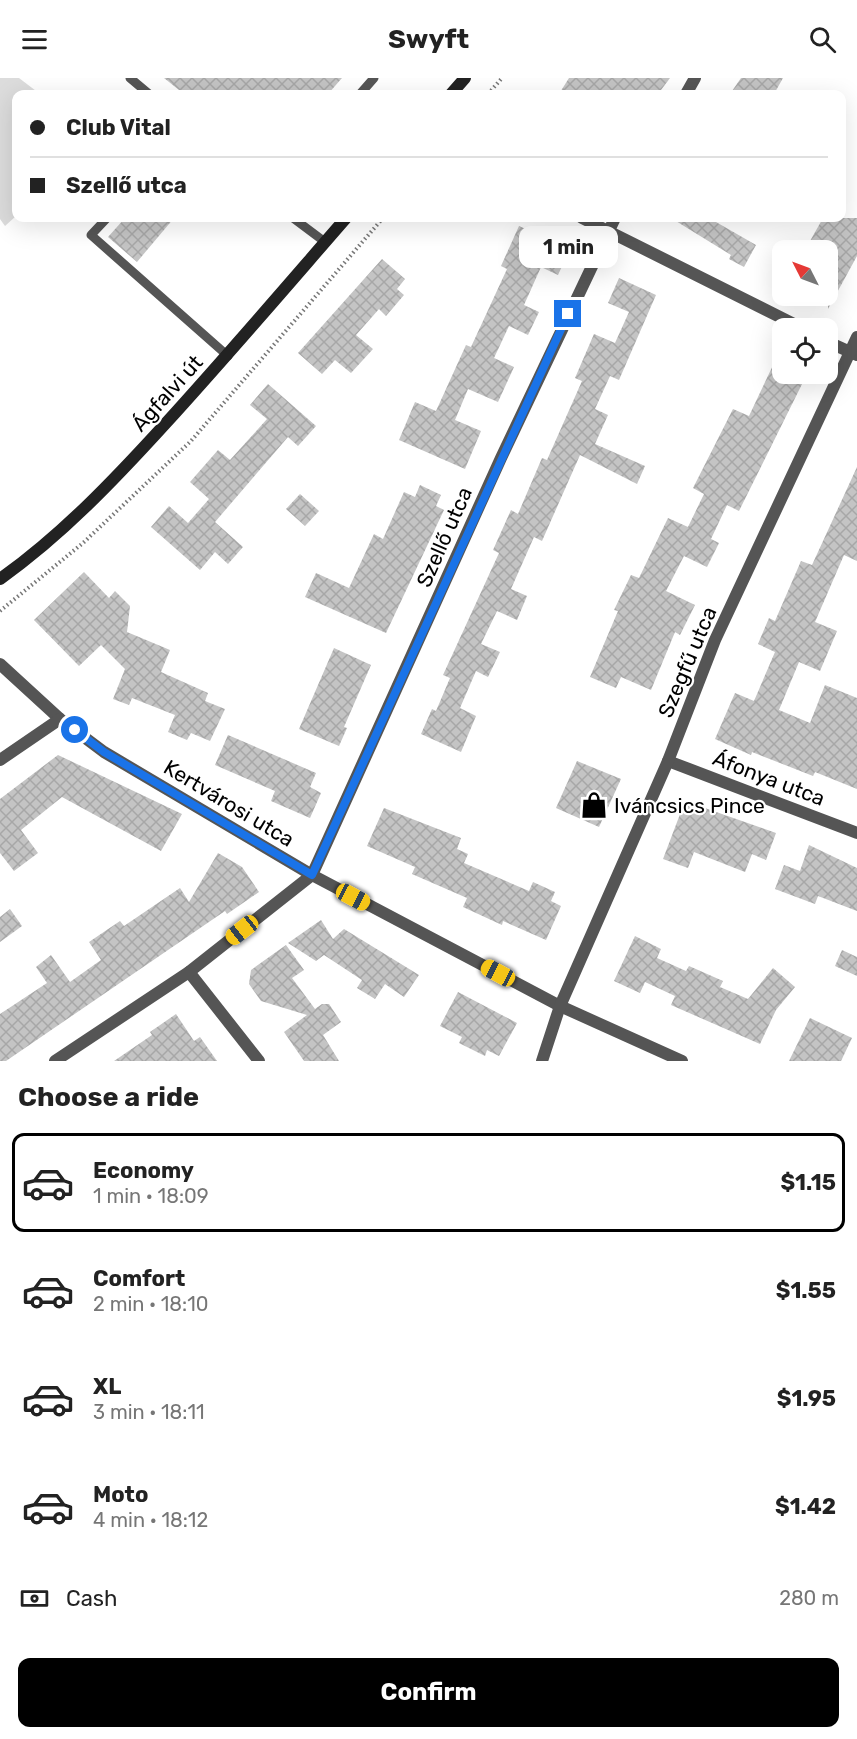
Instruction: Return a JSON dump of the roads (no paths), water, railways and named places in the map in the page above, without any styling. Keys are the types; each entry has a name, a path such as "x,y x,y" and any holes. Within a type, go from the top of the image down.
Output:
{"street":[{"path":"454,90 465,78"},
{"name":"Ágfalvi út","path":"0,579 23,563 122,472 228,356 342,222"},
{"path":"590,222 782,318"},
{"name":"Szellő utca","path":"312,875 613,222"},
{"name":"Szegfű utca","path":"542,1061 560,1006 668,761 715,640 853,354 857,337"},
{"path":"838,347 853,354"},
{"name":"Kertvárosi utca","path":"0,664 60,719 104,752 312,875 560,1006 682,1061"},
{"path":"0,760 60,719"},
{"name":"Áfonya utca","path":"668,761 857,833"},
{"path":"55,1061 189,972 312,875"},
{"path":"189,972 259,1061"}],"lane":[{"path":"130,78 144,90"},
{"path":"364,90 374,78"},
{"path":"103,222 91,235 228,356"},
{"path":"298,222 325,242"}],"place":[{"name":"Iváncsics Pince","path":"594,805"}]}
